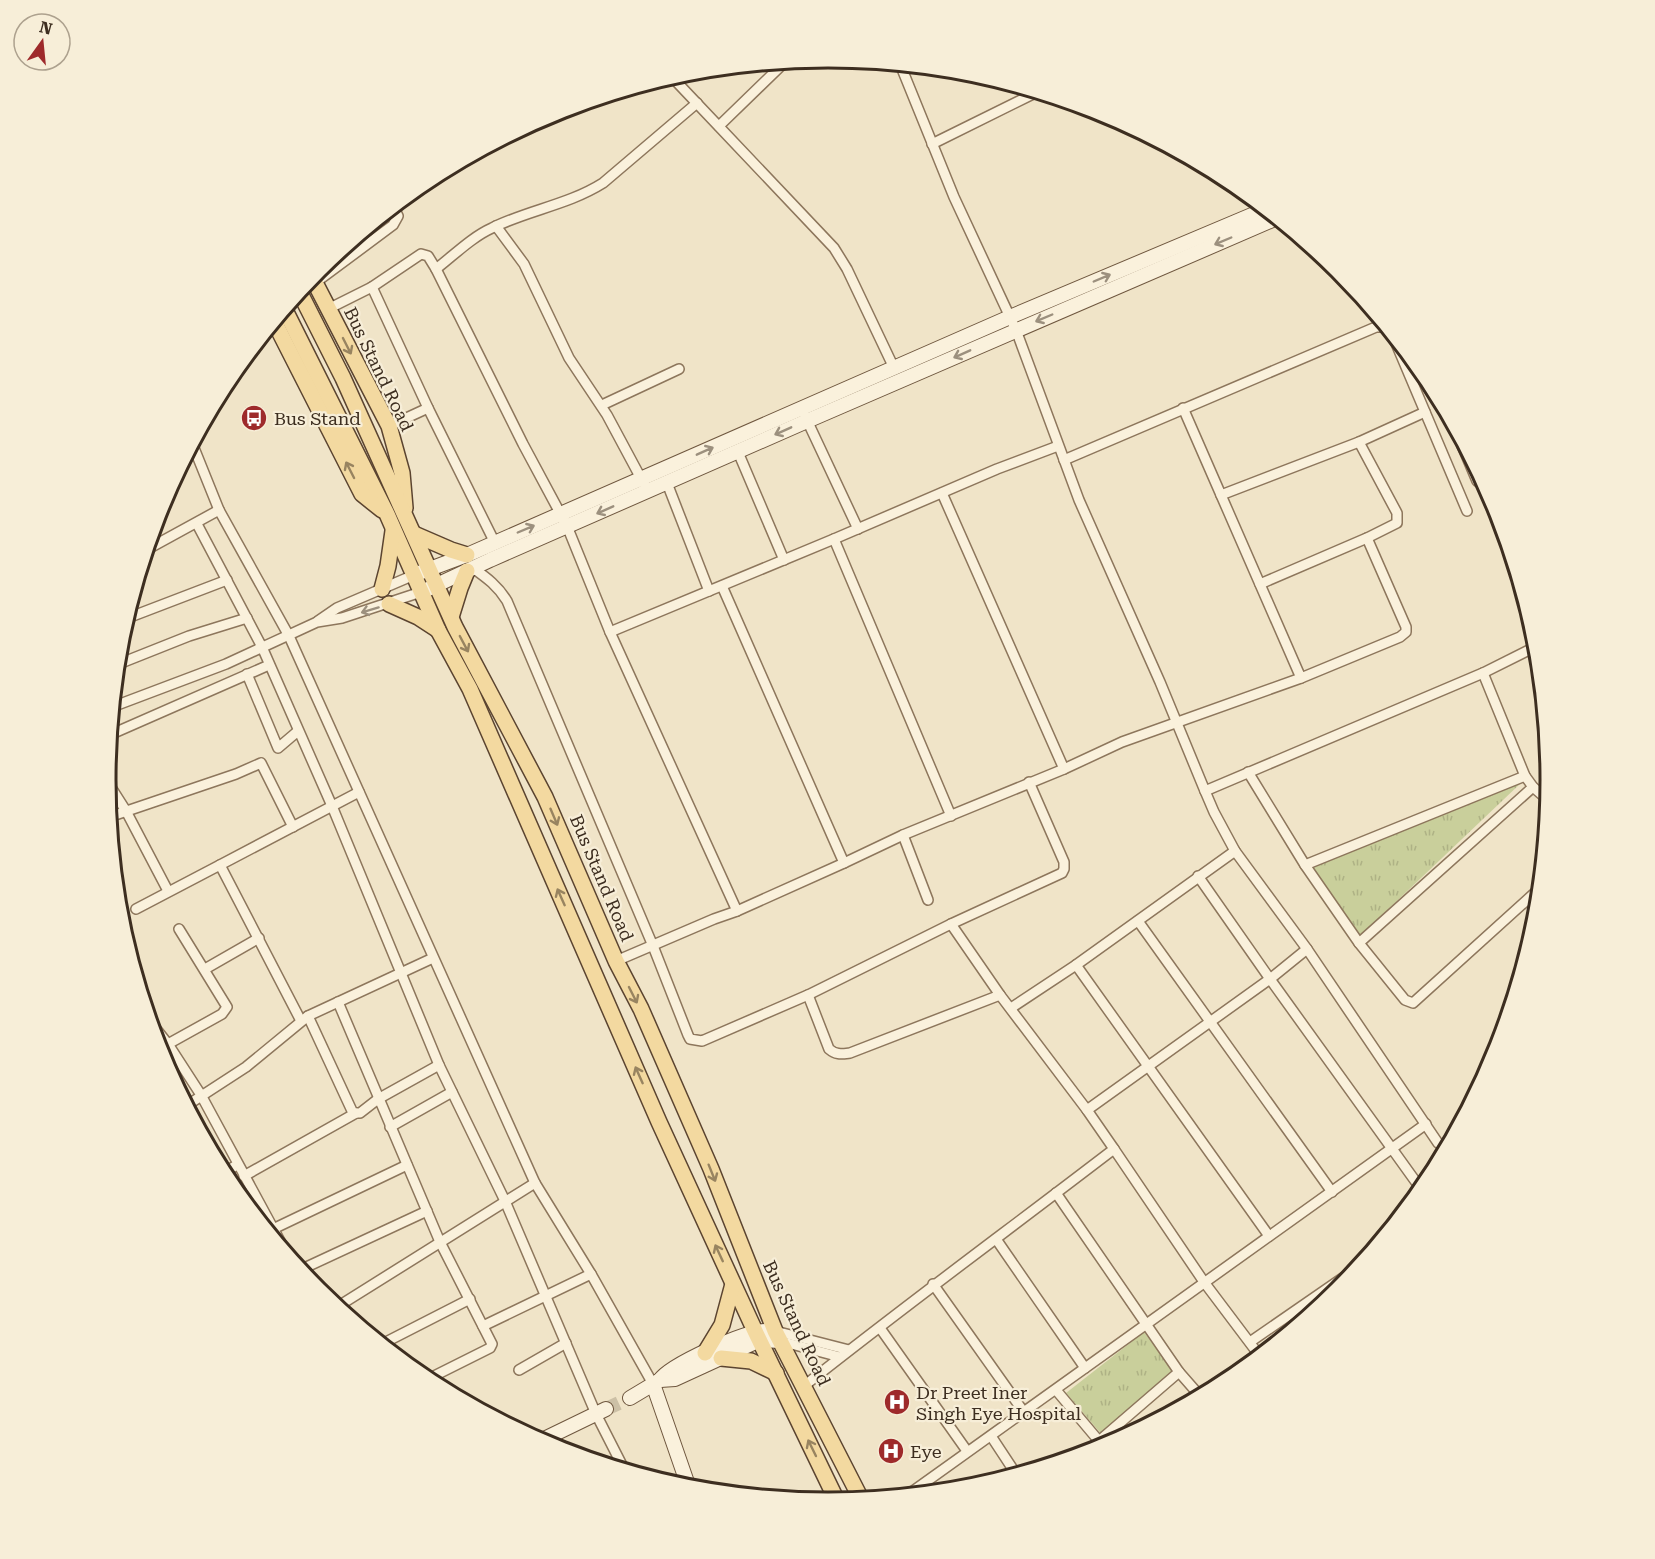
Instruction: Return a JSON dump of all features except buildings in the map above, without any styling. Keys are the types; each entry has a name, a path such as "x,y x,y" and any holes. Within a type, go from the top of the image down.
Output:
{"main road":[{"name":"Bus Stand Road","path":"316,285 389,426 402,473 405,514 451,617 545,797 616,961 641,1009 711,1169 778,1336 857,1491"},
{"path":"303,299 343,378 405,514"},
{"path":"288,315 387,514 438,630 470,689 659,1122 733,1284 833,1492"},
{"path":"278,328 362,494 387,514"},
{"path":"382,589 393,531"},
{"path":"414,534 450,550 469,565 451,617"},
{"path":"389,604 418,617 438,630"},
{"path":"705,1353 722,1324 733,1284"},
{"path":"721,1358 751,1361 776,1373"}],"street":[{"path":"719,126 777,69"},
{"path":"903,72 981,260 1013,324 1079,500 1214,812 1235,851 1439,1144"},
{"path":"678,84 841,258 894,368"},
{"path":"932,144 1028,97"},
{"path":"436,269 483,232 560,204 603,183 697,103"},
{"path":"341,260 393,225 398,216 397,213"},
{"path":"120,704 226,664 289,636 337,608 414,575 430,569 469,565 564,520 1013,324 1258,213"},
{"path":"644,485 667,483 738,452 894,368 1013,324 1269,221"},
{"path":"496,226 524,264 569,358 602,405 644,485"},
{"path":"328,309 372,287 423,253 428,256 564,520 610,632 737,911"},
{"path":"372,287 428,408 495,543"},
{"path":"1064,460 1377,327"},
{"path":"1404,362 1467,511"},
{"path":"602,405 679,369"},
{"path":"389,426 428,408"},
{"path":"1183,408 1301,678"},
{"path":"1221,495 1359,441 1425,412"},
{"path":"804,415 858,529"},
{"path":"1260,584 1397,523 1398,518 1359,441"},
{"path":"610,632 1058,446"},
{"path":"738,452 784,560"},
{"path":"196,453 219,510 289,636 535,1183 657,1382 686,1477"},
{"path":"667,483 709,591"},
{"path":"942,494 1064,769"},
{"path":"155,545 219,510"},
{"path":"316,622 342,618 438,586 469,565 495,543 564,520"},
{"path":"197,524 262,648 332,806 439,1065 505,1201 566,1343 601,1412 621,1460"},
{"path":"616,961 714,918 737,911 903,835 1064,769 1122,742 1301,678 1400,637 1406,632 1406,627 1367,538"},
{"path":"834,540 951,816"},
{"path":"469,565 494,583 507,601 653,946 688,1035 695,1041 702,1041 808,995 951,924 1056,876 1064,868 1062,859 1029,782"},
{"path":"135,615 227,580"},
{"path":"722,585 844,863"},
{"path":"126,660 189,636 247,618"},
{"path":"1205,791 1483,673 1527,651"},
{"path":"117,732 269,665"},
{"path":"1483,673 1525,776 1539,793"},
{"path":"247,674 278,748 298,731"},
{"path":"117,814 236,774 261,763 292,827"},
{"path":"1248,772 1305,865 1359,943 1405,1000 1413,1003 1529,898"},
{"path":"1305,865 1525,776"},
{"path":"1359,943 1533,787"},
{"path":"136,909 359,792"},
{"path":"116,796 168,891"},
{"path":"903,835 928,900"},
{"path":"1011,1008 1235,851"},
{"path":"220,865 259,939 305,1018 350,1108 353,1113 356,1113"},
{"path":"1198,876 1415,1181"},
{"path":"1138,921 1332,1192"},
{"path":"951,924 1000,995 1087,1110 1204,1282 1255,1348"},
{"path":"168,1044 226,1011 227,1004 179,928"},
{"path":"205,969 259,939"},
{"path":"1087,1110 1270,980 1306,950"},
{"path":"193,1101 246,1067 305,1018 433,958"},
{"path":"1076,964 1269,1236"},
{"path":"808,995 829,1049 841,1054 850,1053 1000,995"},
{"path":"338,1002 440,1242 492,1344 490,1348 436,1375"},
{"path":"166,1041 201,1095 264,1215"},
{"path":"244,1176 439,1065"},
{"path":"390,1127 452,1092"},
{"path":"921,1485 1426,1124"},
{"path":"804,1386 933,1284 1114,1149"},
{"path":"231,1168 237,1165"},
{"path":"279,1233 407,1165"},
{"path":"344,1302 535,1183"},
{"path":"1056,1193 1179,1372 1194,1389"},
{"path":"308,1266 427,1211"},
{"path":"996,1239 1085,1368"},
{"path":"483,1326 591,1274"},
{"path":"933,1284 1023,1411"},
{"path":"389,1340 470,1299"},
{"path":"1251,1342 1299,1313"},
{"path":"880,1328 967,1451"},
{"path":"657,1382 675,1379 721,1358 758,1336"},
{"path":"630,1398 657,1382 668,1371 705,1353 758,1336 778,1336 849,1350"},
{"path":"778,1336 840,1357"},
{"path":"519,1370 566,1343"},
{"path":"1118,1429 1179,1372"},
{"path":"1056,1390 1097,1438"},
{"path":"552,1435 601,1412"},
{"path":"991,1436 1011,1467"}],"green space":[{"path":"1522,782 1360,936 1313,867"},
{"path":"1144,1332 1174,1372 1103,1436 1066,1393"}],"tunnel":[{"path":"606,1409 630,1398"}],"place":[{"name":"Bus Stand","path":"254,418"},
{"name":"Dr Preet Iner Singh Eye Hospital","path":"897,1402"},
{"name":"Eye","path":"891,1451"}]}
